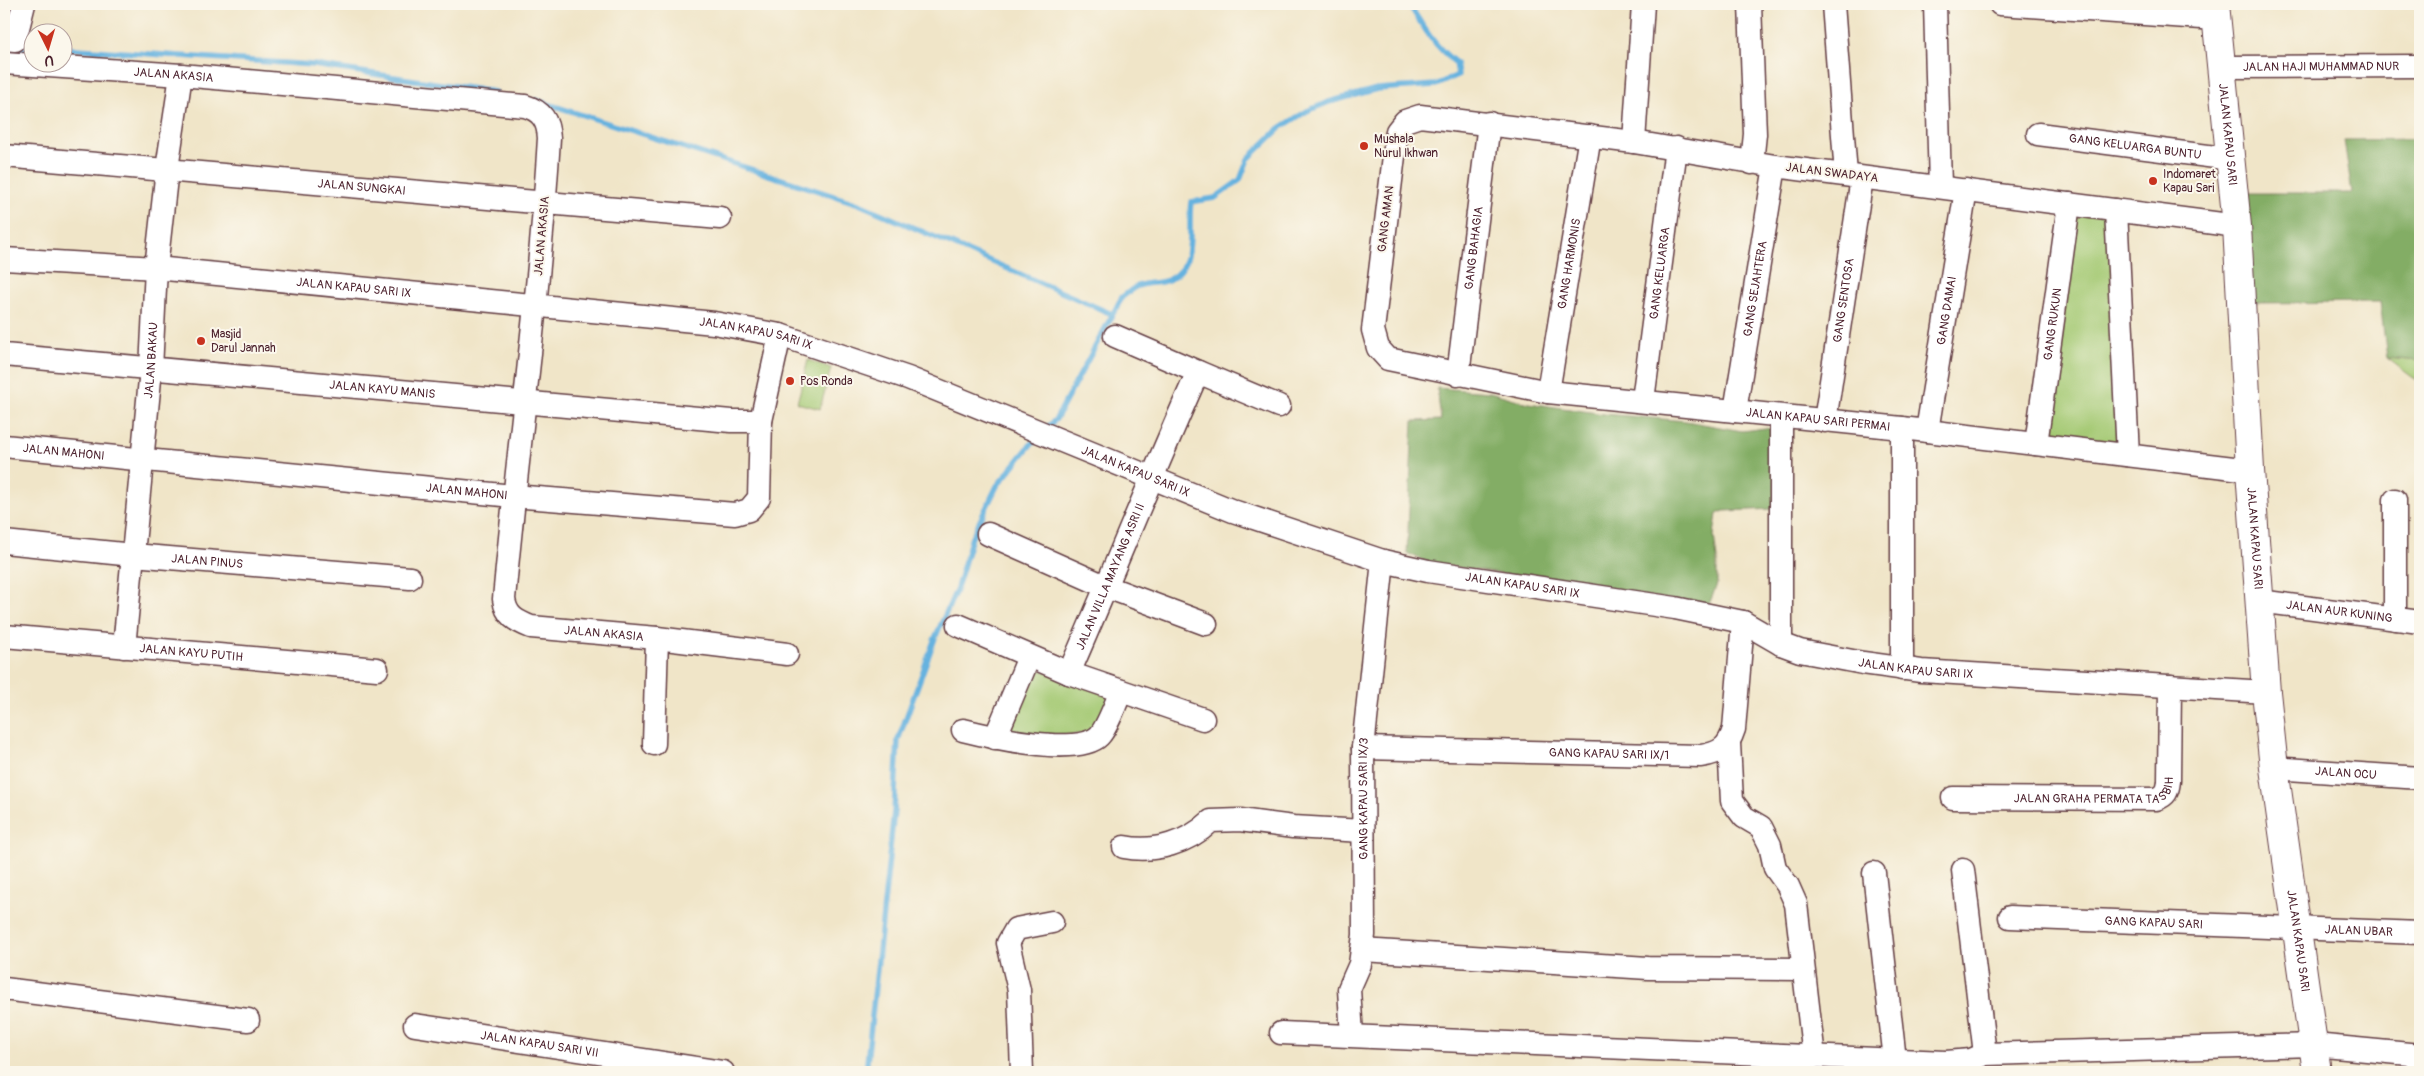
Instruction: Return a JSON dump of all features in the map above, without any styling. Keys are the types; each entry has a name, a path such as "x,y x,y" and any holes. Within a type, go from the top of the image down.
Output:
{"main road":[{"name":"JALAN KAPAU SARI","path":"2216,11 2237,226 2250,470 2266,692 2274,768 2298,927 2316,1072"}],"street":[{"path":"4,39 15,40 24,4"},
{"path":"1634,142 1643,4"},
{"path":"1750,4 1755,134 1752,163"},
{"name":"GANG SENTOSA","path":"1825,421 1854,176 1833,4"},
{"path":"1935,4 1940,186"},
{"path":"2000,4 2216,11"},
{"name":"JALAN AKASIA","path":"4,64 181,75 525,106 541,114 548,128 545,202 513,496 504,599 506,610 512,618 531,627 657,638 787,654"},
{"name":"JALAN HAJI MUHAMMAD NUR","path":"2222,67 2420,66"},
{"name":"JALAN BAKAU","path":"124,647 151,369 156,268 167,169 181,75"},
{"name":"JALAN SWADAYA","path":"1427,116 1676,148 1752,163 2237,226"},
{"name":"GANG AMAN","path":"1382,351 1373,330 1374,312 1397,131 1401,124 1412,117 1427,116"},
{"name":"GANG BAHAGIA","path":"1458,374 1489,123"},
{"name":"GANG KELUARGA BUNTU","path":"2038,134 2231,158"},
{"name":"GANG HARMONIS","path":"1548,392 1590,136"},
{"name":"GANG KELUARGA","path":"1643,400 1676,148"},
{"name":"JALAN SUNGKAI","path":"4,156 720,218"},
{"name":"GANG SEJAHTERA","path":"1735,411 1775,166"},
{"name":"GANG DAMAI","path":"1927,431 1966,190"},
{"name":"GANG RUKUN","path":"2036,444 2068,204"},
{"path":"2116,210 2128,455"},
{"name":"JALAN KAPAU SARI IX","path":"4,258 156,268 714,323 780,335 908,378 1028,426 1150,479 1233,511 1383,561 1428,571 1675,608 1743,622 1781,644 1833,658 1902,669 2266,692"},
{"name":"JALAN MAHONI","path":"4,446 513,496 724,513 742,512 755,505 759,498 761,421 780,335"},
{"path":"1115,336 1279,406"},
{"name":"JALAN KAPAU SARI PERMAI","path":"1382,351 1458,374 1548,392 1643,400 1781,417 1902,428 2250,470"},
{"name":"JALAN KAYU MANIS","path":"4,355 731,421 761,421"},
{"path":"1150,479 1198,372"},
{"path":"1781,417 1781,644"},
{"path":"1902,428 1902,669"},
{"name":"JALAN VILLA MAYANG ASRI II","path":"1070,673 1150,479"},
{"path":"2395,619 2396,500"},
{"path":"988,534 1107,587 1206,624"},
{"name":"JALAN PINUS","path":"4,542 133,555 410,578"},
{"name":"GANG KAPAU SARI IX/3","path":"1352,1035 1349,989 1360,964 1362,950 1363,748 1383,561"},
{"name":"JALAN AUR KUNING","path":"2259,601 2420,622"},
{"path":"1743,622 1738,701 1734,729 1729,743 1732,800 1744,817 1761,827 1770,845 1775,868 1788,886 1796,904 1802,937 1802,969 1814,1057"},
{"path":"958,625 1070,673 1202,719"},
{"name":"JALAN KAYU PUTIH","path":"4,636 377,669"},
{"path":"654,744 657,638"},
{"path":"995,738 1029,657"},
{"name":"JALAN GRAHA PERMATA TASBIH","path":"1953,798 2156,799 2163,797 2168,790 2169,780 2170,686"},
{"path":"963,730 995,738 1081,746 1100,736 1121,691"},
{"name":"GANG KAPAU SARI IX/1","path":"1363,748 1701,756 1715,754 1729,743"},
{"name":"JALAN OCU","path":"2274,768 2420,778"},
{"path":"1124,847 1143,850 1166,846 1201,831 1211,821 1240,820 1293,827 1363,830"},
{"path":"1963,870 1984,1054"},
{"path":"1874,873 1895,1060"},
{"name":"GANG KAPAU SARI","path":"2010,917 2298,927"},
{"path":"1022,1072 1019,990 1008,943 1016,930 1052,922"},
{"name":"JALAN UBAR","path":"2298,927 2420,933"},
{"path":"1362,950 1648,968 1802,969"},
{"path":"4,989 248,1020"},
{"name":"JALAN KAPAU SARI VII","path":"415,1025 723,1072"},
{"path":"1281,1033 1946,1062 1972,1060 1984,1054 2314,1045 2420,1055"}],"green space":[{"path":"2420,139 2420,361 2387,358 2380,302 2251,303 2242,193 2352,193 2344,140"},
{"path":"2069,204 2116,210 2128,455 2036,444"},
{"path":"2387,358 2420,361 2420,383"},
{"path":"808,360 831,368 820,409 797,403"},
{"path":"1437,388 1490,392 1528,403 1604,414 1686,421 1742,431 1765,428 1776,430 1775,509 1724,511 1717,514 1714,535 1717,559 1717,584 1710,602 1704,605 1429,563 1407,553 1413,421 1441,420"},
{"path":"1030,667 1116,692 1097,734 1012,735 1006,725"}],"waterway":[{"path":"1045,429 1056,419 1122,297 1138,286 1168,280 1178,273 1184,265 1190,245 1191,202 1215,198 1240,180 1248,159 1280,128 1307,111 1329,102 1377,89 1436,85 1458,75 1456,63 1424,29 1409,4"},
{"path":"15,48 22,48"},
{"path":"72,49 314,65 495,92"},
{"path":"536,100 859,204 1112,314"},
{"path":"866,1072 894,811 898,740 935,638 957,588 972,537 997,486 1037,437"}],"place":[{"name":"Mushala Nurul Ikhwan","path":"1364,146"},
{"name":"Indomaret Kapau Sari","path":"2153,181"},
{"name":"Masjid Darul Jannah","path":"201,341"},
{"name":"Pos Ronda","path":"790,381"}]}
